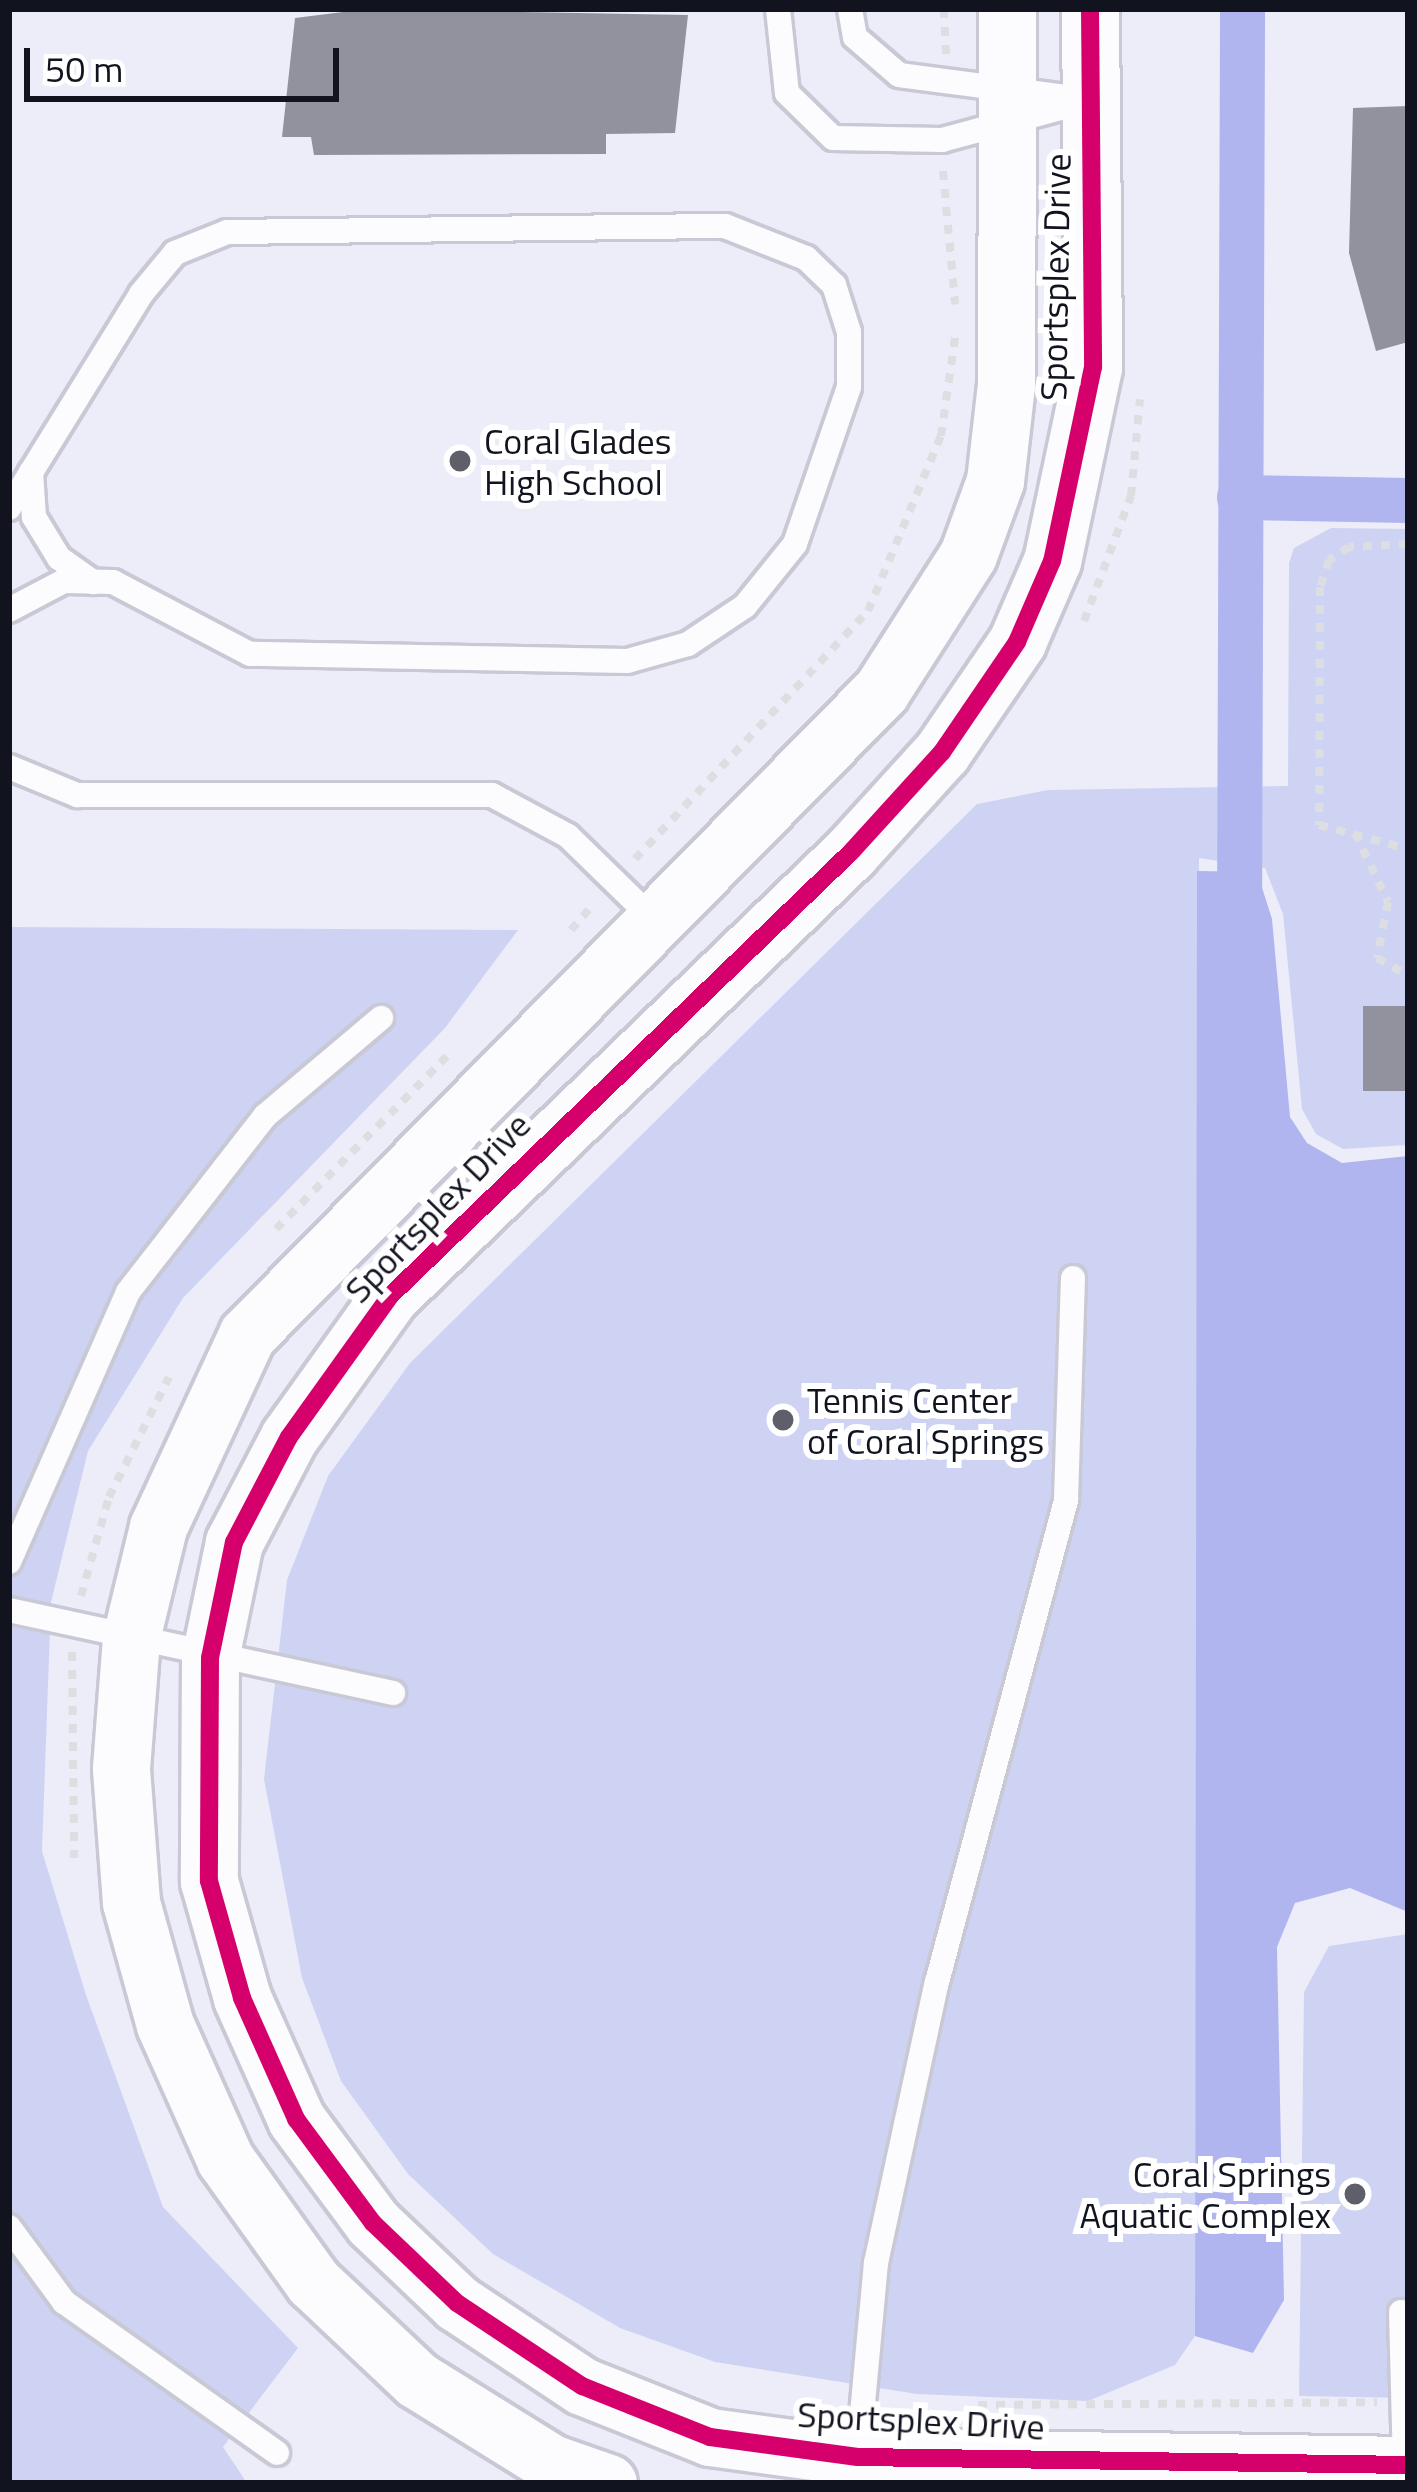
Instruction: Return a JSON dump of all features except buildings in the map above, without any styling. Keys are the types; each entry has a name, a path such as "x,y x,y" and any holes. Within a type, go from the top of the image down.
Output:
{"street":[{"name":"Sportsplex Drive","path":"608,2483 551,2463 417,2380 313,2282 225,2159 165,2025 131,1902 122,1768 131,1638 158,1527 248,1335 881,691 968,555 995,481 1009,246 1007,9"},
{"name":"Sportsplex Drive","path":"1090,9 1093,367 1058,541 1017,642 942,752 851,852 390,1296 289,1437 234,1542 210,1658 208,1882 225,1940 296,2119 373,2223 457,2302 582,2386 710,2437 858,2470 1223,2463 1407,2465"}],"lane":[{"path":"778,9 788,94 833,138 942,140 1008,105 1090,100"},
{"path":"850,9 855,37 899,75 1008,105 1090,100"},
{"path":"9,508 31,472 153,280 175,253 227,232 725,226 763,234 834,285 850,387 795,544 746,606 688,644 627,661 250,654 93,582 59,558 34,517 31,472"},
{"path":"9,610 64,581 93,582"},
{"path":"12,764 77,795 492,795 568,836 655,921"},
{"path":"9,1562 91,1361 141,1273 265,1116 381,1018"},
{"path":"858,2470 876,2263 932,2005 1066,1500 1073,1278"},
{"path":"9,1610 210,1658 393,1693"},
{"path":"9,2227 92,2326 277,2453"},
{"path":"1402,2312 1407,2465"}],"path":[{"path":"946,247 1009,246"},
{"path":"1073,642 1131,496 1143,371"},
{"path":"1408,544 1349,547 1329,560 1320,587 1319,825 1408,849"},
{"path":"1354,832 1388,902 1377,958 1408,975"},
{"path":"956,2405 1404,2402"}],"shaded area":[{"name":"Tennis Center of Coral Springs","path":"1331,528 1408,529 1408,1145 1343,1149 1316,1134 1302,1109 1283,914 1265,868 1199,858 1195,2336 1175,2365 1088,2401 917,2394 715,2362 620,2328 493,2254 408,2174 341,2081 302,1978 264,1779 287,1580 328,1476 410,1363 977,804 1048,790 1288,786 1289,563 1294,548"},
{"path":"9,927 518,930 445,1028 183,1298 88,1451 51,1602 42,1851 86,1995 163,2207 298,2348 223,2447 247,2483 9,2483"},
{"name":"Coral Springs Aquatic Complex","path":"1408,1934 1408,2398 1299,2396 1304,1992 1329,1946"}],"water":[{"path":"1197,871 1257,872 1272,919 1290,1117 1307,1143 1342,1163 1408,1156 1408,1912 1350,1888 1295,1903 1277,1947 1284,2300 1253,2353 1195,2336"}],"waterway":[{"path":"1239,930 1242,9"},
{"path":"1239,497 1408,500"}],"cycle path":[{"path":"1090,9 1093,367 1052,561 1017,642 942,752 851,852 390,1296 289,1437 234,1542 210,1658 209,1881 242,1998 296,2119 373,2223 457,2303 582,2386 710,2437 858,2457 1408,2465"}],"place":[{"name":"Coral Glades High School","path":"460,461"},
{"name":"Tennis Center of Coral Springs","path":"783,1420"},
{"name":"Coral Springs Aquatic Complex","path":"1355,2194"}]}
